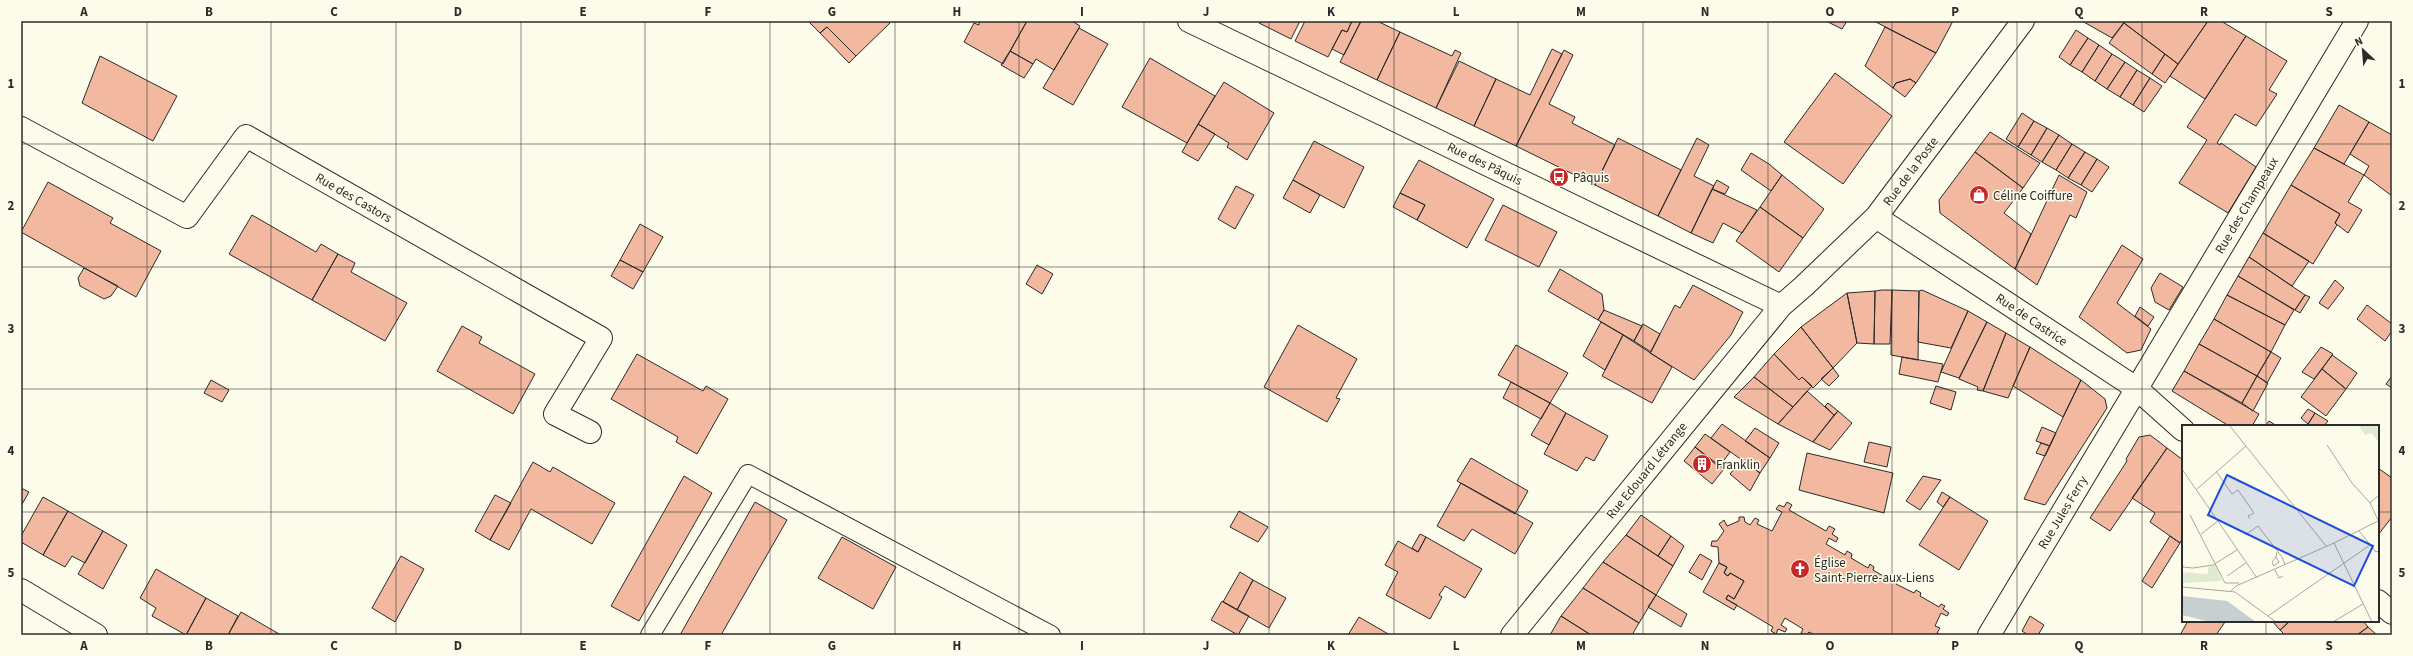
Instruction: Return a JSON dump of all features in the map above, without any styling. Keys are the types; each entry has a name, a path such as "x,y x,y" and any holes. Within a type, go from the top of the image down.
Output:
{"street":[{"name":"Rue des Pâquis","path":"1188,21 1781,306"},
{"name":"Rue de la Poste","path":"1781,306 1876,217 2023,21"},
{"name":"Rue des Champeaux","path":"2136,388 2357,21"},
{"name":"Rue des Castors","path":"21,128 187,217 246,136 601,338 555,414 590,432"},
{"name":"Rue de Castrice","path":"1876,217 2136,388 2182,429"},
{"name":"Rue Edouard Létrange","path":"1512,635 1781,306"},
{"name":"Rue Jules Ferry","path":"1989,635 2136,388"},
{"path":"21,590 96,635"},
{"path":"2379,602 2392,613"}],"lane":[{"path":"650,635 748,474 1051,635"}],"building":[{"path":"808,21 888,21 890,23 856,56 827,27 820,33"},
{"path":"979,21 1027,21 1003,64 964,42 974,23 979,25"},
{"path":"1027,21 1072,21 1080,26 1054,70 1036,59 1033,64 1010,51"},
{"path":"1260,21 1300,21 1291,39 1259,23"},
{"path":"1305,21 1352,21 1347,32 1342,30 1328,57 1295,41"},
{"path":"1352,21 1361,21 1344,55 1332,49 1342,30 1347,32"},
{"path":"1361,21 1377,21 1400,32 1377,80 1340,62"},
{"path":"1826,21 1847,21 1842,29"},
{"path":"1874,21 1953,21 1936,53"},
{"path":"2082,21 2125,21 2112,38"},
{"path":"2125,21 2208,21 2178,64 2124,23"},
{"path":"2208,21 2221,21 2246,36 2205,99 2170,76"},
{"path":"2124,23 2165,54 2152,74 2109,43"},
{"path":"827,27 856,56 849,63 820,33"},
{"path":"1885,27 1936,53 1916,83 1910,79 1896,83 1893,88 1865,66"},
{"path":"1079,28 1108,44 1073,105 1043,88"},
{"path":"2076,30 2088,38 2070,65 2059,57"},
{"path":"1400,32 1452,56 1455,50 1461,53 1436,108 1377,80"},
{"path":"2246,36 2287,61 2269,90 2277,94 2256,126 2235,114 2217,143 2220,145 2221,143 2256,167 2228,213 2179,183 2207,140 2187,127"},
{"path":"2088,38 2099,45 2082,72 2070,65"},
{"path":"2099,45 2112,54 2095,81 2082,72"},
{"path":"1552,49 1562,54 1516,146 1474,126 1496,79 1530,95"},
{"path":"1564,50 1573,55 1549,104 1575,117 1572,123 1615,145 1595,185 1516,146"},
{"path":"1010,51 1033,64 1024,78 1001,65"},
{"path":"2112,54 2125,62 2107,89 2095,81"},
{"path":"2165,54 2178,64 2165,83 2152,74"},
{"path":"100,56 177,96 153,141 82,103"},
{"path":"1150,58 1215,96 1187,143 1122,107"},
{"path":"1459,61 1496,79 1474,126 1436,108"},
{"path":"2125,62 2137,70 2120,97 2107,89"},
{"path":"2137,70 2150,78 2133,105 2120,97"},
{"path":"1835,73 1892,116 1843,184 1784,142"},
{"path":"2150,78 2162,86 2144,112 2133,105"},
{"path":"1910,79 1916,83 1905,97 1893,88 1896,83"},
{"path":"1224,82 1274,113 1247,160 1227,147 1229,143 1198,124"},
{"path":"2339,105 2369,122 2344,164 2314,148"},
{"path":"2022,113 2034,121 2018,147 2006,139"},
{"path":"2034,121 2047,128 2031,155 2018,147"},
{"path":"2369,122 2392,135 2392,196 2364,175 2369,166 2350,154"},
{"path":"1198,124 1215,134 1198,161 1182,152"},
{"path":"2047,128 2059,135 2042,162 2031,155"},
{"path":"1990,132 2040,163 2023,188 1975,152"},
{"path":"2059,135 2072,144 2056,170 2042,162"},
{"path":"1618,138 1681,170 1658,216 1595,185"},
{"path":"1697,138 1709,145 1694,176 1714,186 1691,233 1658,216"},
{"path":"1314,141 1364,167 1344,208 1293,180"},
{"path":"2072,144 2085,152 2068,178 2056,170"},
{"path":"2314,148 2364,175 2348,202 2362,210 2348,233 2335,223 2340,214 2291,185"},
{"path":"1975,152 2023,188 2004,213 2031,234 2015,269 1940,213 1939,200"},
{"path":"2085,152 2097,159 2081,185 2068,178"},
{"path":"1751,153 1769,164 1782,175 1771,191 1741,170"},
{"path":"2097,159 2109,167 2092,192 2081,185"},
{"path":"1419,160 1494,199 1467,248 1417,220 1425,205 1400,193"},
{"path":"1782,175 1824,209 1803,238 1760,207"},
{"path":"2059,175 2087,192 2076,218 2070,215 2037,285 2015,269"},
{"path":"1293,180 1320,195 1310,213 1283,198"},
{"path":"1717,180 1729,187 1725,194 1712,189"},
{"path":"48,182 113,218 110,223 161,251 136,297 21,232"},
{"path":"2291,185 2340,214 2335,223 2337,225 2313,264 2263,233"},
{"path":"1236,186 1254,195 1235,229 1218,219"},
{"path":"1712,189 1757,210 1742,233 1723,223 1713,243 1691,233"},
{"path":"1400,193 1425,205 1417,220 1393,207"},
{"path":"1503,205 1557,232 1539,267 1485,240"},
{"path":"1760,207 1803,238 1779,272 1736,241"},
{"path":"252,215 316,252 321,244 338,254 312,300 229,254"},
{"path":"640,224 663,237 643,272 620,260"},
{"path":"2263,233 2309,261 2292,286 2249,257"},
{"path":"2122,245 2143,259 2117,303 2151,329 2141,350 2127,353 2079,317"},
{"path":"338,254 355,263 351,272 407,303 385,341 312,300"},
{"path":"2249,257 2305,295 2295,310 2238,276"},
{"path":"620,260 643,272 633,289 611,276"},
{"path":"1037,265 1053,274 1042,294 1026,284"},
{"path":"84,268 118,286 111,296 104,299 80,286 78,278"},
{"path":"1560,269 1602,294 1604,310 1598,320 1548,291"},
{"path":"2160,273 2183,287 2169,310 2155,302 2151,288"},
{"path":"2238,276 2294,310 2285,325 2227,295"},
{"path":"2335,280 2344,288 2328,309 2319,303"},
{"path":"1693,285 1743,312 1731,335 1694,380 1650,353 1675,305 1680,308"},
{"path":"1892,290 1890,344 1874,344 1875,291"},
{"path":"1892,290 1919,291 1918,360 1891,355"},
{"path":"1922,290 1968,311 1951,348 1918,342 1919,291"},
{"path":"1875,291 1874,344 1857,343 1847,293"},
{"path":"1847,293 1857,343 1833,368 1801,327"},
{"path":"2227,295 2285,325 2271,352 2214,319"},
{"path":"2305,295 2310,297 2300,313 2295,310"},
{"path":"2367,305 2392,324 2392,331 2385,341 2357,319"},
{"path":"2140,307 2154,317 2148,326 2135,316"},
{"path":"1604,310 1642,326 1634,341 1598,320"},
{"path":"1968,311 1987,322 1959,378 1941,372"},
{"path":"2214,319 2271,352 2257,376 2199,344"},
{"path":"1601,322 1623,335 1605,370 1583,356"},
{"path":"1987,322 2006,333 1983,391 1977,390 1978,387 1959,379"},
{"path":"1643,324 1660,334 1651,352 1634,341"},
{"path":"1298,325 1357,359 1336,398 1340,399 1327,422 1264,387"},
{"path":"462,326 482,337 479,343 535,374 513,414 437,371"},
{"path":"1801,327 1833,368 1813,388 1802,377 1799,380 1774,354"},
{"path":"2006,333 2030,347 2008,398 1983,391"},
{"path":"1623,335 1672,367 1652,403 1602,376"},
{"path":"2199,344 2257,376 2242,403 2184,371"},
{"path":"1516,345 1568,373 1550,403 1498,375"},
{"path":"2030,347 2081,380 2063,417 2013,386"},
{"path":"2321,347 2333,354 2314,379 2302,372"},
{"path":"2271,352 2281,358 2267,383 2257,376"},
{"path":"637,354 703,391 706,386 728,399 697,454 676,442 678,437 611,399"},
{"path":"1774,354 1799,380 1802,377 1812,386 1793,407 1754,377"},
{"path":"2332,355 2357,373 2346,389 2322,369"},
{"path":"1902,357 1943,364 1938,382 1899,374"},
{"path":"1833,368 1839,376 1829,386 1821,379"},
{"path":"2322,369 2346,389 2326,416 2301,397"},
{"path":"2184,371 2259,414 2253,425 2227,425 2172,391"},
{"path":"2257,376 2268,383 2253,411 2242,403"},
{"path":"2392,376 2392,388 2386,384"},
{"path":"1754,377 1793,407 1778,424 1734,397"},
{"path":"211,380 229,390 222,402 204,393"},
{"path":"2081,380 2105,399 2107,408 2045,505 2024,499"},
{"path":"1511,382 1550,403 1541,419 1503,398"},
{"path":"1936,386 1956,392 1951,410 1930,403"},
{"path":"1807,391 1834,415 1813,442 1778,424"},
{"path":"1550,403 1566,413 1549,445 1531,435"},
{"path":"1828,403 1838,411 1834,415 1825,406"},
{"path":"2308,409 2315,413 2308,424 2301,418"},
{"path":"1838,411 1852,423 1830,450 1813,442"},
{"path":"1566,413 1608,436 1594,461 1586,457 1577,471 1544,454"},
{"path":"2315,413 2328,421 2325,425 2308,425"},
{"path":"2269,421 2275,425 2266,425"},
{"path":"1722,424 1770,458 1760,473 1711,438"},
{"path":"2042,427 2056,433 2050,446 2036,441"},
{"path":"1755,428 1779,443 1770,458 1745,441"},
{"path":"1705,434 1730,452 1719,467 1695,447"},
{"path":"2150,435 2167,448 2110,531 2090,518 2127,461 2126,459 2139,437"},
{"path":"1869,442 1891,447 1887,467 1864,462"},
{"path":"2041,443 2050,446 2045,456 2036,453"},
{"name":"Franklin","path":"1695,447 1724,469 1712,484 1684,461"},
{"path":"2167,448 2182,459 2182,539 2180,543 2150,522 2155,513 2132,498"},
{"path":"1807,453 1893,473 1884,513 1799,490"},
{"path":"1471,458 1528,491 1515,514 1457,481"},
{"path":"1742,460 1760,473 1750,491 1730,474"},
{"path":"533,462 550,472 553,467 615,503 592,544 531,509 509,550 490,540"},
{"path":"2379,469 2392,478 2392,517 2379,534"},
{"path":"684,476 712,493 639,621 611,606"},
{"path":"1923,476 1941,480 1920,510 1906,501"},
{"path":"1461,483 1533,523 1515,554 1472,529 1464,541 1437,526"},
{"path":"21,488 29,492 21,506"},
{"path":"1942,492 1950,497 1943,507 1937,502"},
{"path":"495,495 511,503 490,540 475,531"},
{"path":"43,497 68,511 43,555 21,542 21,536"},
{"path":"1950,497 1988,521 1959,570 1919,545"},
{"path":"755,502 787,520 721,635 680,635"},
{"name":"Église Saint-Pierre-aux-Liens","path":"1787,502 1792,505 1789,510 1826,531 1829,526 1835,529 1832,534 1838,538 1836,542 1829,538 1826,544 1845,555 1847,551 1852,554 1851,558 1868,568 1870,564 1874,567 1873,570 1890,580 1893,578 1898,580 1896,584 1914,593 1916,590 1921,593 1920,596 1939,607 1941,604 1945,606 1943,609 1949,613 1947,616 1941,613 1935,626 1940,628 1937,633 1941,635 1815,635 1809,632 1806,635 1801,633 1803,629 1785,618 1781,625 1787,629 1785,632 1778,629 1776,634 1771,631 1773,627 1726,599 1728,595 1734,599 1744,581 1730,573 1728,576 1724,573 1727,567 1719,563 1718,547 1711,546 1712,541 1717,541 1724,531 1719,524 1724,520 1727,526 1739,521 1739,517 1744,517 1745,522 1750,525 1755,518 1759,520 1757,524 1772,531 1782,512 1776,509 1779,505 1784,507"},
{"path":"68,511 103,531 85,563 72,556 65,567 43,555"},
{"path":"1239,511 1268,527 1258,542 1230,527"},
{"path":"1641,515 1671,536 1658,556 1626,535"},
{"path":"103,531 127,545 103,589 78,574"},
{"path":"1420,534 1426,537 1418,552 1412,548"},
{"path":"1626,535 1673,566 1656,595 1603,562"},
{"path":"1671,536 1684,546 1673,566 1658,556"},
{"path":"2170,536 2180,543 2152,588 2142,581"},
{"path":"842,537 896,567 873,609 818,578"},
{"path":"1426,537 1482,569 1465,598 1445,586 1439,595 1442,597 1430,619 1386,595 1398,572 1385,565 1398,541 1418,552"},
{"path":"1700,554 1712,561 1702,580 1689,572"},
{"path":"401,556 424,569 395,622 372,608"},
{"path":"1603,562 1656,595 1639,623 1583,588"},
{"path":"1719,563 1727,567 1724,573 1728,576 1730,573 1744,581 1734,599 1728,595 1726,599 1737,605 1734,610 1703,592"},
{"path":"156,569 206,598 186,635 152,616 156,608 140,598"},
{"path":"1240,572 1253,580 1237,610 1223,602"},
{"path":"1253,580 1286,598 1269,628 1237,610"},
{"path":"1583,588 1639,623 1632,635 1591,635 1561,616"},
{"path":"1656,595 1687,614 1681,627 1648,607"},
{"path":"206,598 238,616 228,635 186,635"},
{"path":"1222,601 1249,616 1238,635 1211,620"},
{"path":"241,612 281,635 228,635"},
{"path":"1561,616 1591,635 1550,635"},
{"path":"2030,616 2044,625 2038,635 2028,635 2022,631"},
{"path":"1359,617 1390,635 1348,635"},
{"path":"2187,622 2225,622 2216,635 2180,635"},
{"path":"2273,622 2289,622 2280,630"},
{"path":"2289,622 2364,622 2368,627 2357,635 2285,635 2280,630"},
{"path":"2368,627 2377,635 2357,635"}],"place":[{"name":"Pâquis","path":"1559,177"},
{"name":"Céline Coiffure","path":"1979,195"},
{"name":"Franklin","path":"1702,464"},
{"name":"Église Saint-Pierre-aux-Liens","path":"1800,569"}]}
